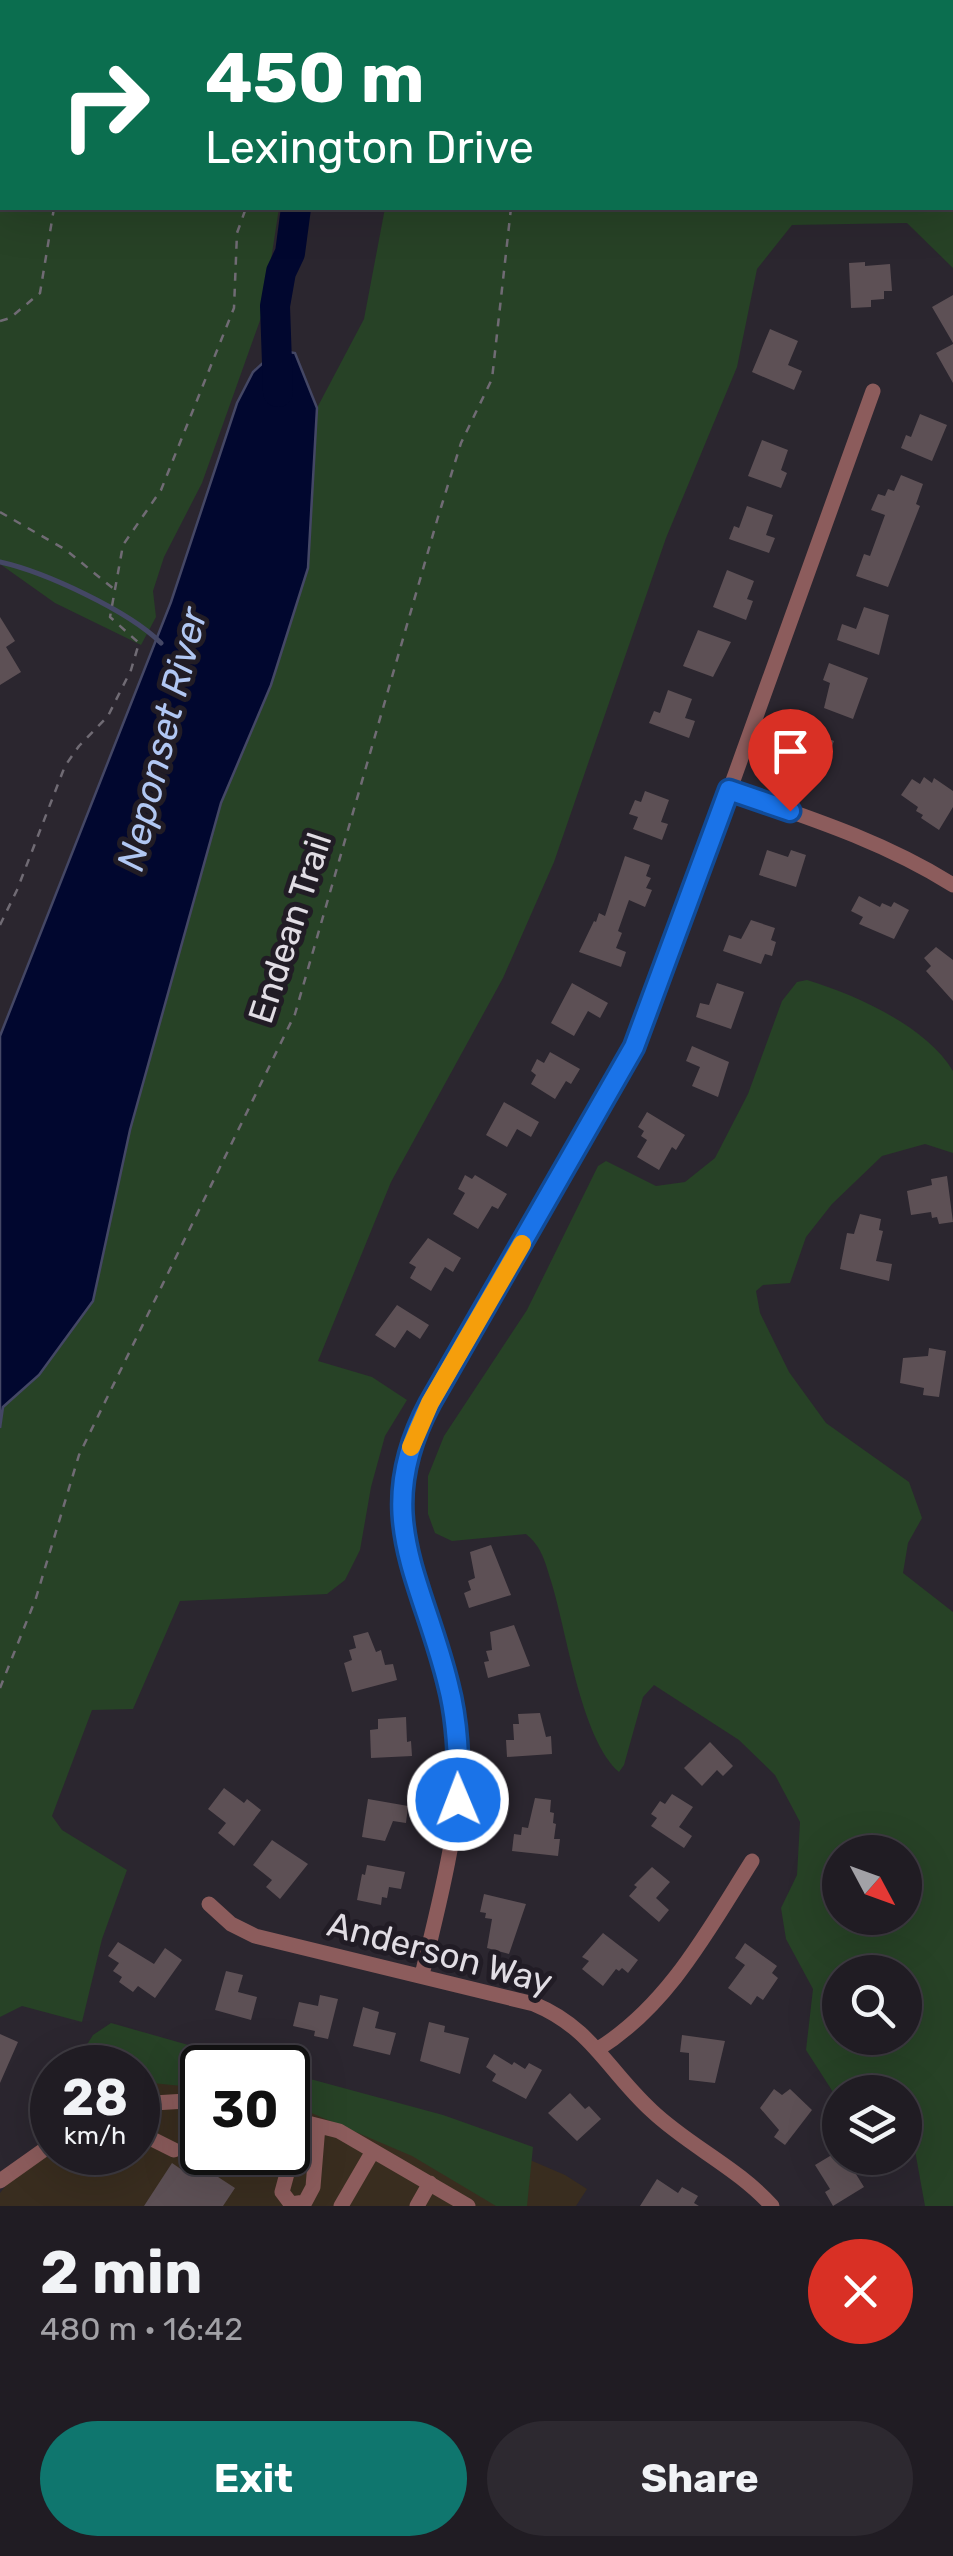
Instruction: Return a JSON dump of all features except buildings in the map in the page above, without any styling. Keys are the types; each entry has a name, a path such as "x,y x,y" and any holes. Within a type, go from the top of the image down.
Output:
{"street":[{"path":"422,1975 454,1836 458,1762 450,1689 404,1542 401,1500 407,1460 425,1412 634,1047 873,390"},
{"path":"729,790 851,832 910,859 953,886"},
{"path":"598,2049 638,2021 664,1992 752,1861"},
{"name":"Anderson Way","path":"209,1904 231,1924 255,1936 547,2009 580,2030 654,2114 753,2187 772,2206"},
{"path":"310,2124 339,2131 468,2206"},
{"path":"285,2175 282,2192 292,2204 306,2202 313,2188 318,2126"},
{"path":"160,2143 174,2150"},
{"path":"341,2206 373,2151"},
{"path":"0,2181 30,2160"},
{"path":"417,2206 430,2184"}],"path":[{"path":"0,321 10,318 40,293 54,210"},
{"path":"0,925 65,766 108,716 131,670 139,642 110,618 122,545 161,490 234,308 237,233 245,210"},
{"name":"Endean Trail","path":"0,1688 36,1598 79,1455 295,1014 438,517 461,443 492,379 511,210"},
{"path":"0,512 66,550 115,590"}],"shaded area":[{"path":"160,2068 180,2068 180,2175 310,2175 310,2095 530,2160 587,2189 576,2206 0,2206 0,2193 30,2154 30,2175 160,2175"}],"green space":[{"path":"0,210 279,210 263,312 202,483 164,557 153,591 156,617 141,645 55,603 0,564"},
{"path":"385,210 953,210 953,268 907,223 792,225 757,269 737,367 666,538 554,862 503,978 391,1182 318,1361 372,1377 407,1400 385,1436 360,1550 345,1580 327,1594 180,1601 133,1709 92,1710 52,1816 62,1830 127,1870 102,1939 82,2022 22,2006 0,2017 3,1407 39,1375 93,1301 130,1130 221,803 271,685 308,568 317,408 364,319"},
{"path":"807,980 826,986 908,1026 953,1071 953,1153 925,1144 882,1156 832,1204 806,1237 790,1283 763,1285 756,1291 760,1313 789,1372 826,1423 909,1482 922,1518 908,1543 903,1573 953,1612 953,2206 925,2206 919,2175 922,2075 822,2075 806,2050 813,1989 786,1939 781,1908 797,1875 800,1822 775,1775 739,1740 654,1685 643,1697 619,1772 606,1756 585,1711 551,1581 536,1544 526,1534 452,1541 435,1533 428,1514 428,1476 444,1436 527,1310 598,1166 606,1161 656,1186 685,1182 715,1158 748,1094 782,1001 797,982"},
{"path":"111,2023 188,2045 180,2045 180,2086 160,2084 160,2045 87,2045 93,2035"},
{"path":"310,2079 443,2115 533,2147 527,2206 496,2206 412,2156 310,2112"}],"water":[{"path":"277,350 295,353 317,408 308,568 271,685 221,803 130,1130 93,1301 39,1375 3,1407 0,1428 0,1036 171,602 237,403 253,372"}],"waterway":[{"name":"Neponset River","path":"278,392 275,306 281,272 290,253 296,210"},
{"path":"0,562 85,594 129,618 161,643"}],"slow traffic":[{"path":"411,1447 420,1421 522,1244"}],"route":[{"path":"458,1800 456,1726 450,1689 404,1542 401,1500 412,1440 634,1047 729,790 790,811"}]}
